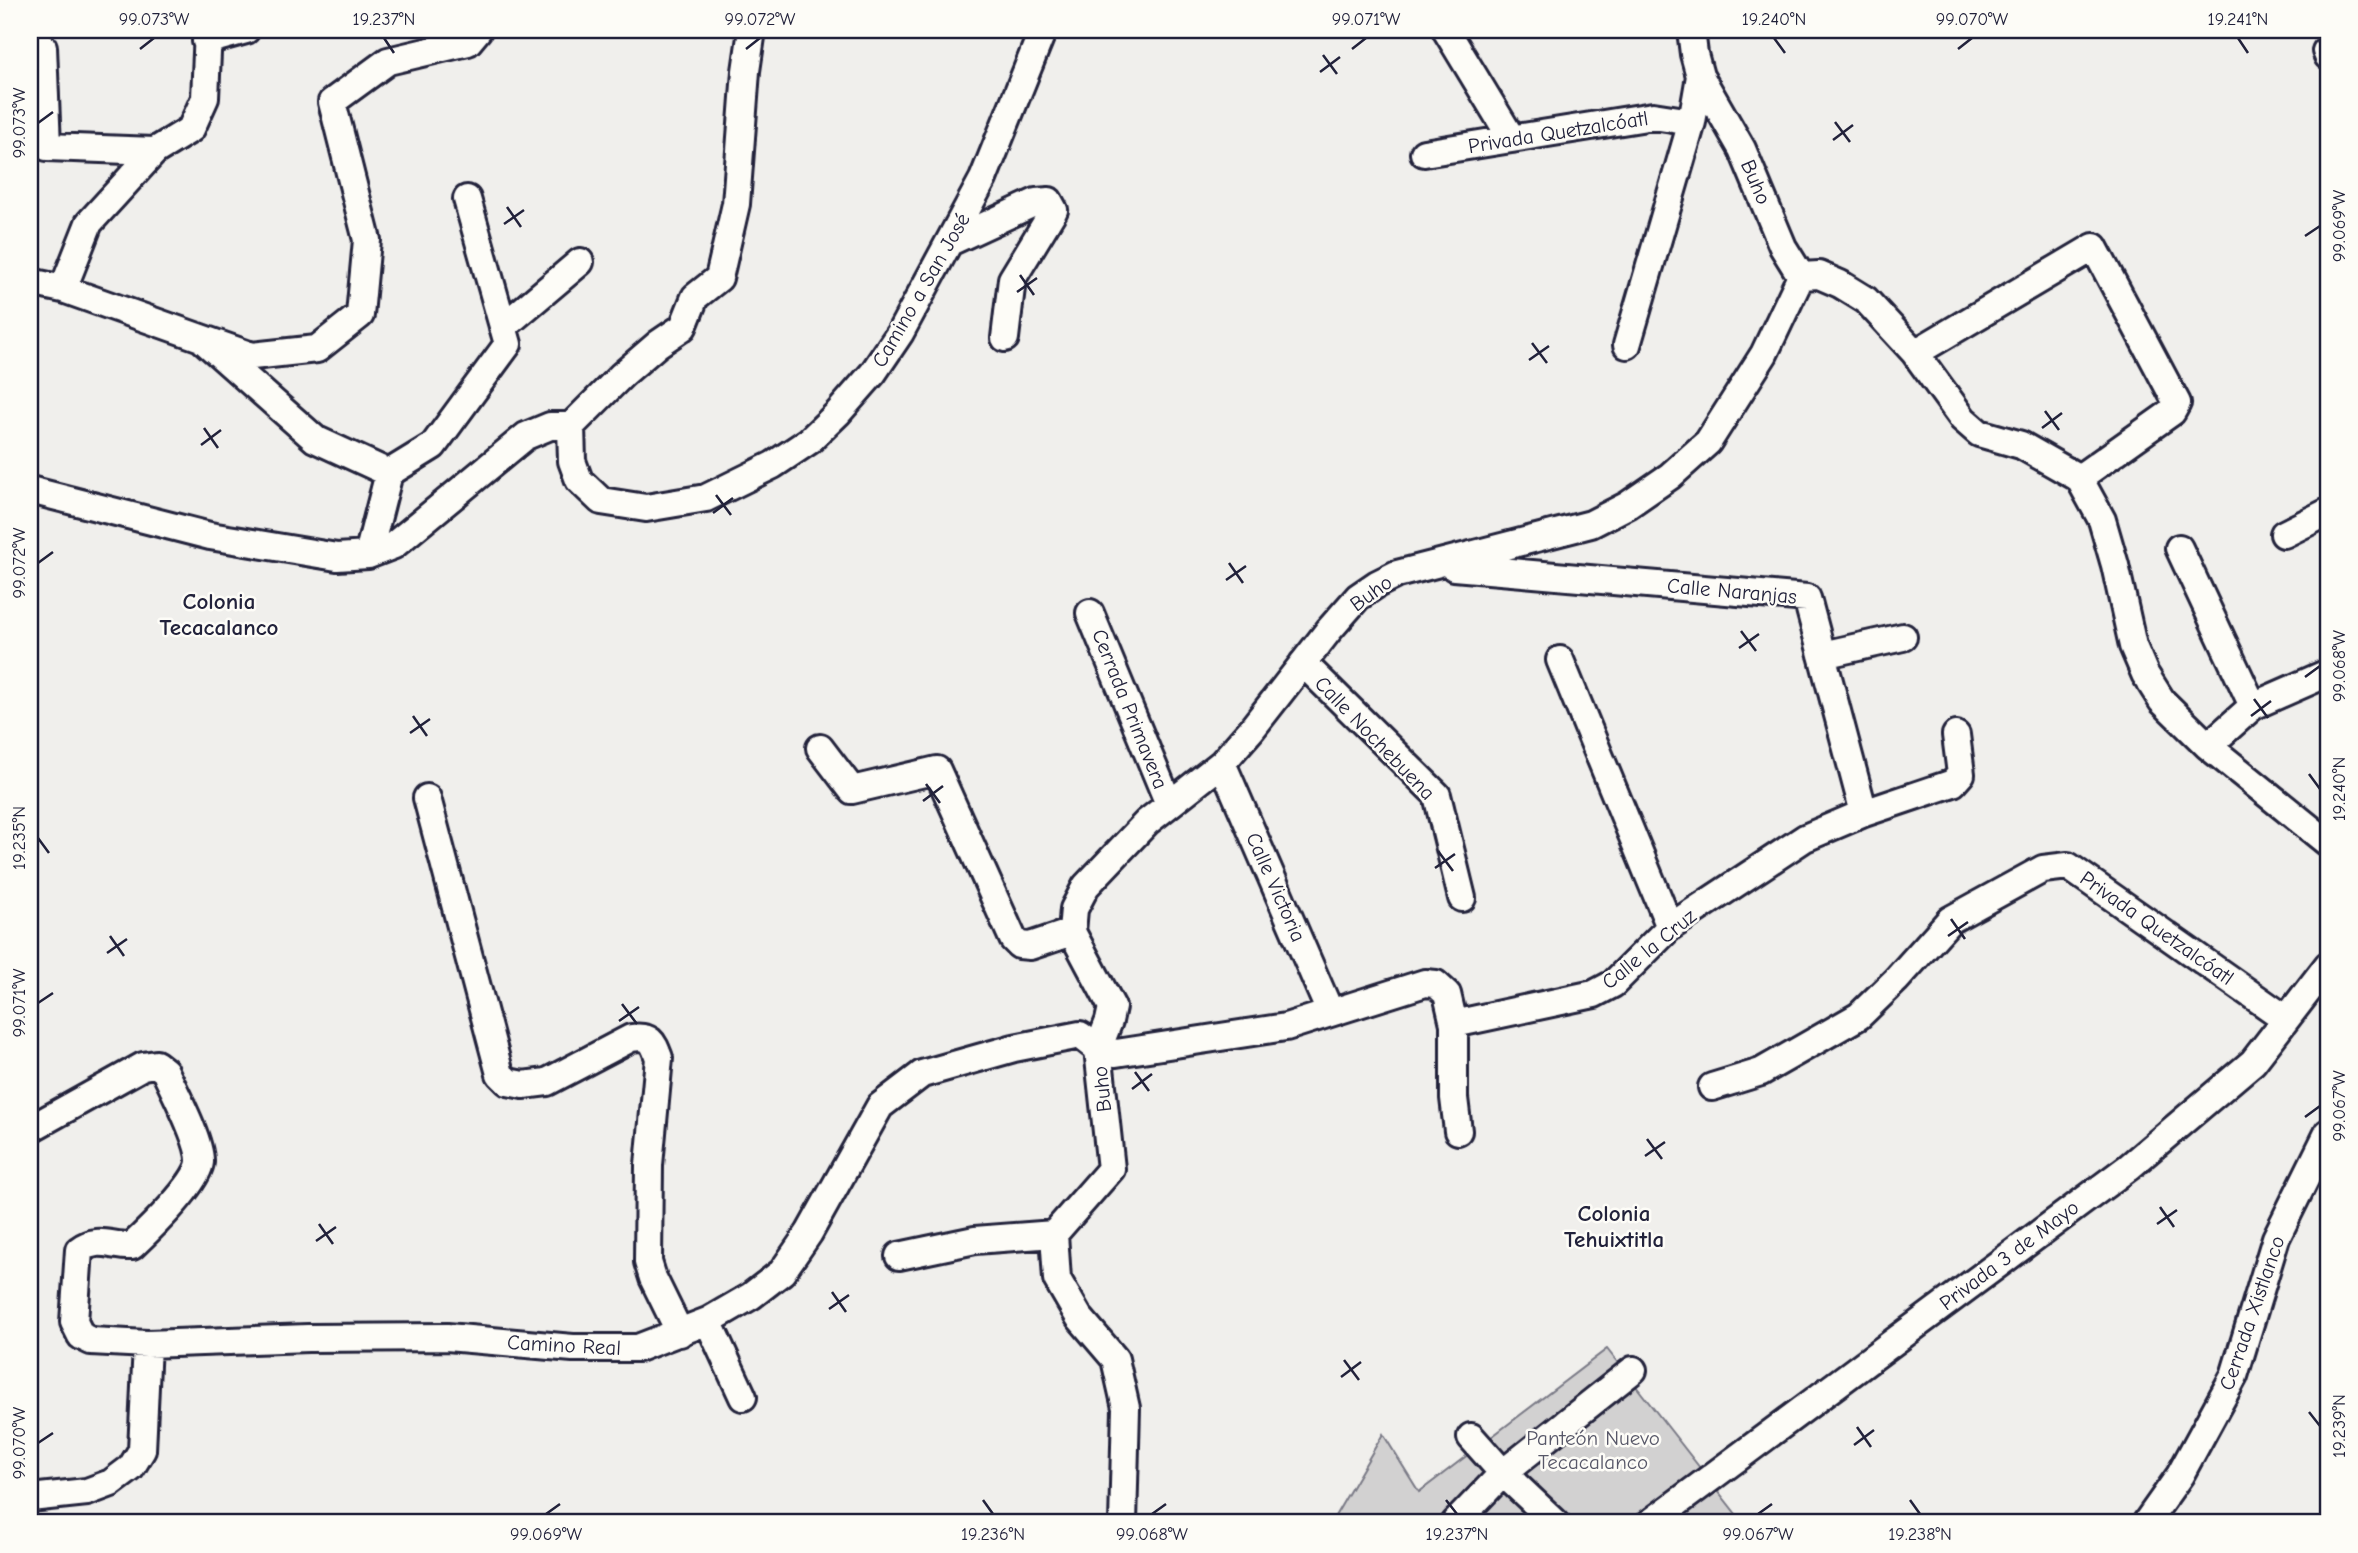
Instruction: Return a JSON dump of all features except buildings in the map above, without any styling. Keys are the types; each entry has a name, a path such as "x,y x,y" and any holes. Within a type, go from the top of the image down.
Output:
{"street":[{"path":"63,289 89,223 155,150 191,128 205,97 207,35 246,30"},
{"path":"30,282 63,289 252,356 317,349 360,315 367,240 332,102 388,61 468,42 478,30"},
{"path":"30,490 210,537 337,557 368,555 394,545 526,436 550,426 571,426 658,344 683,327 695,297 719,278 736,204 746,71 752,30"},
{"name":"Camino a San José","path":"571,426 572,461 579,480 601,501 646,508 706,498 773,465 809,441 873,373 900,333 983,179 1043,30"},
{"path":"1446,30 1512,139"},
{"name":"Buho","path":"1054,1234 1111,1169 1098,1049 1110,1021 1112,1007 1072,932 1074,909 1086,886 1147,822 1222,763 1251,730 1328,630 1367,590 1397,574 1591,524 1628,505 1670,476 1708,442 1764,354 1801,276 1783,247 1742,149 1700,76 1693,54 1691,30"},
{"path":"43,47 47,147 155,150"},
{"path":"1627,345 1692,122 1700,76"},
{"name":"Privada Quetzalcóatl","path":"1424,153 1653,116 1692,122"},
{"path":"368,555 389,473 433,446 508,344 467,199"},
{"path":"951,242 1036,202 1049,201 1054,210 1012,279 1005,338"},
{"path":"1915,353 2094,247 2177,403 2172,412 2079,478"},
{"path":"503,327 580,262"},
{"path":"1801,276 1819,275 1866,300 1915,353 1963,419 1979,433 2021,445 2079,478 2102,520 2133,646 2145,674 2162,701 2208,746 2328,843"},
{"path":"201,338 315,439 389,473"},
{"path":"2284,534 2328,512"},
{"path":"2179,548 2253,706"},
{"name":"Calle Naranjas","path":"1434,565 1807,598 1864,813"},
{"name":"Cerrada Primavera","path":"1090,613 1169,804"},
{"path":"1822,656 1903,637"},
{"path":"1560,660 1670,927"},
{"name":"Calle Nochebuena","path":"1303,663 1437,795 1462,898"},
{"path":"2208,746 2253,706 2328,673"},
{"name":"Calle la Cruz","path":"1454,1024 1594,994 1613,984 1670,927 1805,838 1864,813 1953,783 1961,774 1956,735"},
{"path":"820,748 852,790 937,770 1013,939 1019,945 1030,946 1072,932"},
{"name":"Calle Victoria","path":"1222,763 1330,1012"},
{"path":"427,799 500,1074 508,1082 515,1084 547,1082 631,1038 643,1037 653,1043 659,1058 649,1165 648,1262 680,1333"},
{"name":"Privada Quetzalcóatl","path":"1712,1087 1761,1072 1859,1016 1950,920 2043,869 2055,867 2068,866 2286,1019"},
{"name":"Privada 3 de Mayo","path":"1650,1523 2129,1167 2253,1062 2328,965"},
{"path":"1098,1049 1116,1053 1286,1027 1425,983 1436,985 1447,994 1454,1024 1454,1098 1458,1131"},
{"name":"Camino Real","path":"30,1129 143,1066 156,1064 165,1070 198,1147 200,1162 195,1178 132,1246 99,1241 87,1244 79,1250 74,1322 81,1336 91,1341 147,1344 308,1338 447,1337 573,1348 638,1348 708,1321 751,1296 782,1272 809,1233 880,1105 922,1074 1014,1048 1080,1035 1098,1049"},
{"name":"Cerrada Xistlanco","path":"2146,1523 2180,1475 2234,1376 2276,1238 2328,1133"},
{"path":"899,1256 975,1240 1054,1234 1057,1279 1079,1317 1115,1359 1126,1408 1123,1523"},
{"path":"708,1321 743,1397"},
{"path":"30,1498 87,1492 111,1483 131,1468 142,1450 147,1344"},
{"path":"1455,1523 1503,1473 1633,1370"},
{"path":"1471,1437 1503,1473 1556,1523"}],"green space":[{"name":"Panteón Nuevo Tecacalanco","path":"1607,1349 1743,1523 1331,1523 1383,1434 1419,1492"}],"district":[{"name":"Colonia Tecacalanco","path":"219,614"},
{"name":"Colonia Tehuixtitla","path":"1614,1226"}]}
